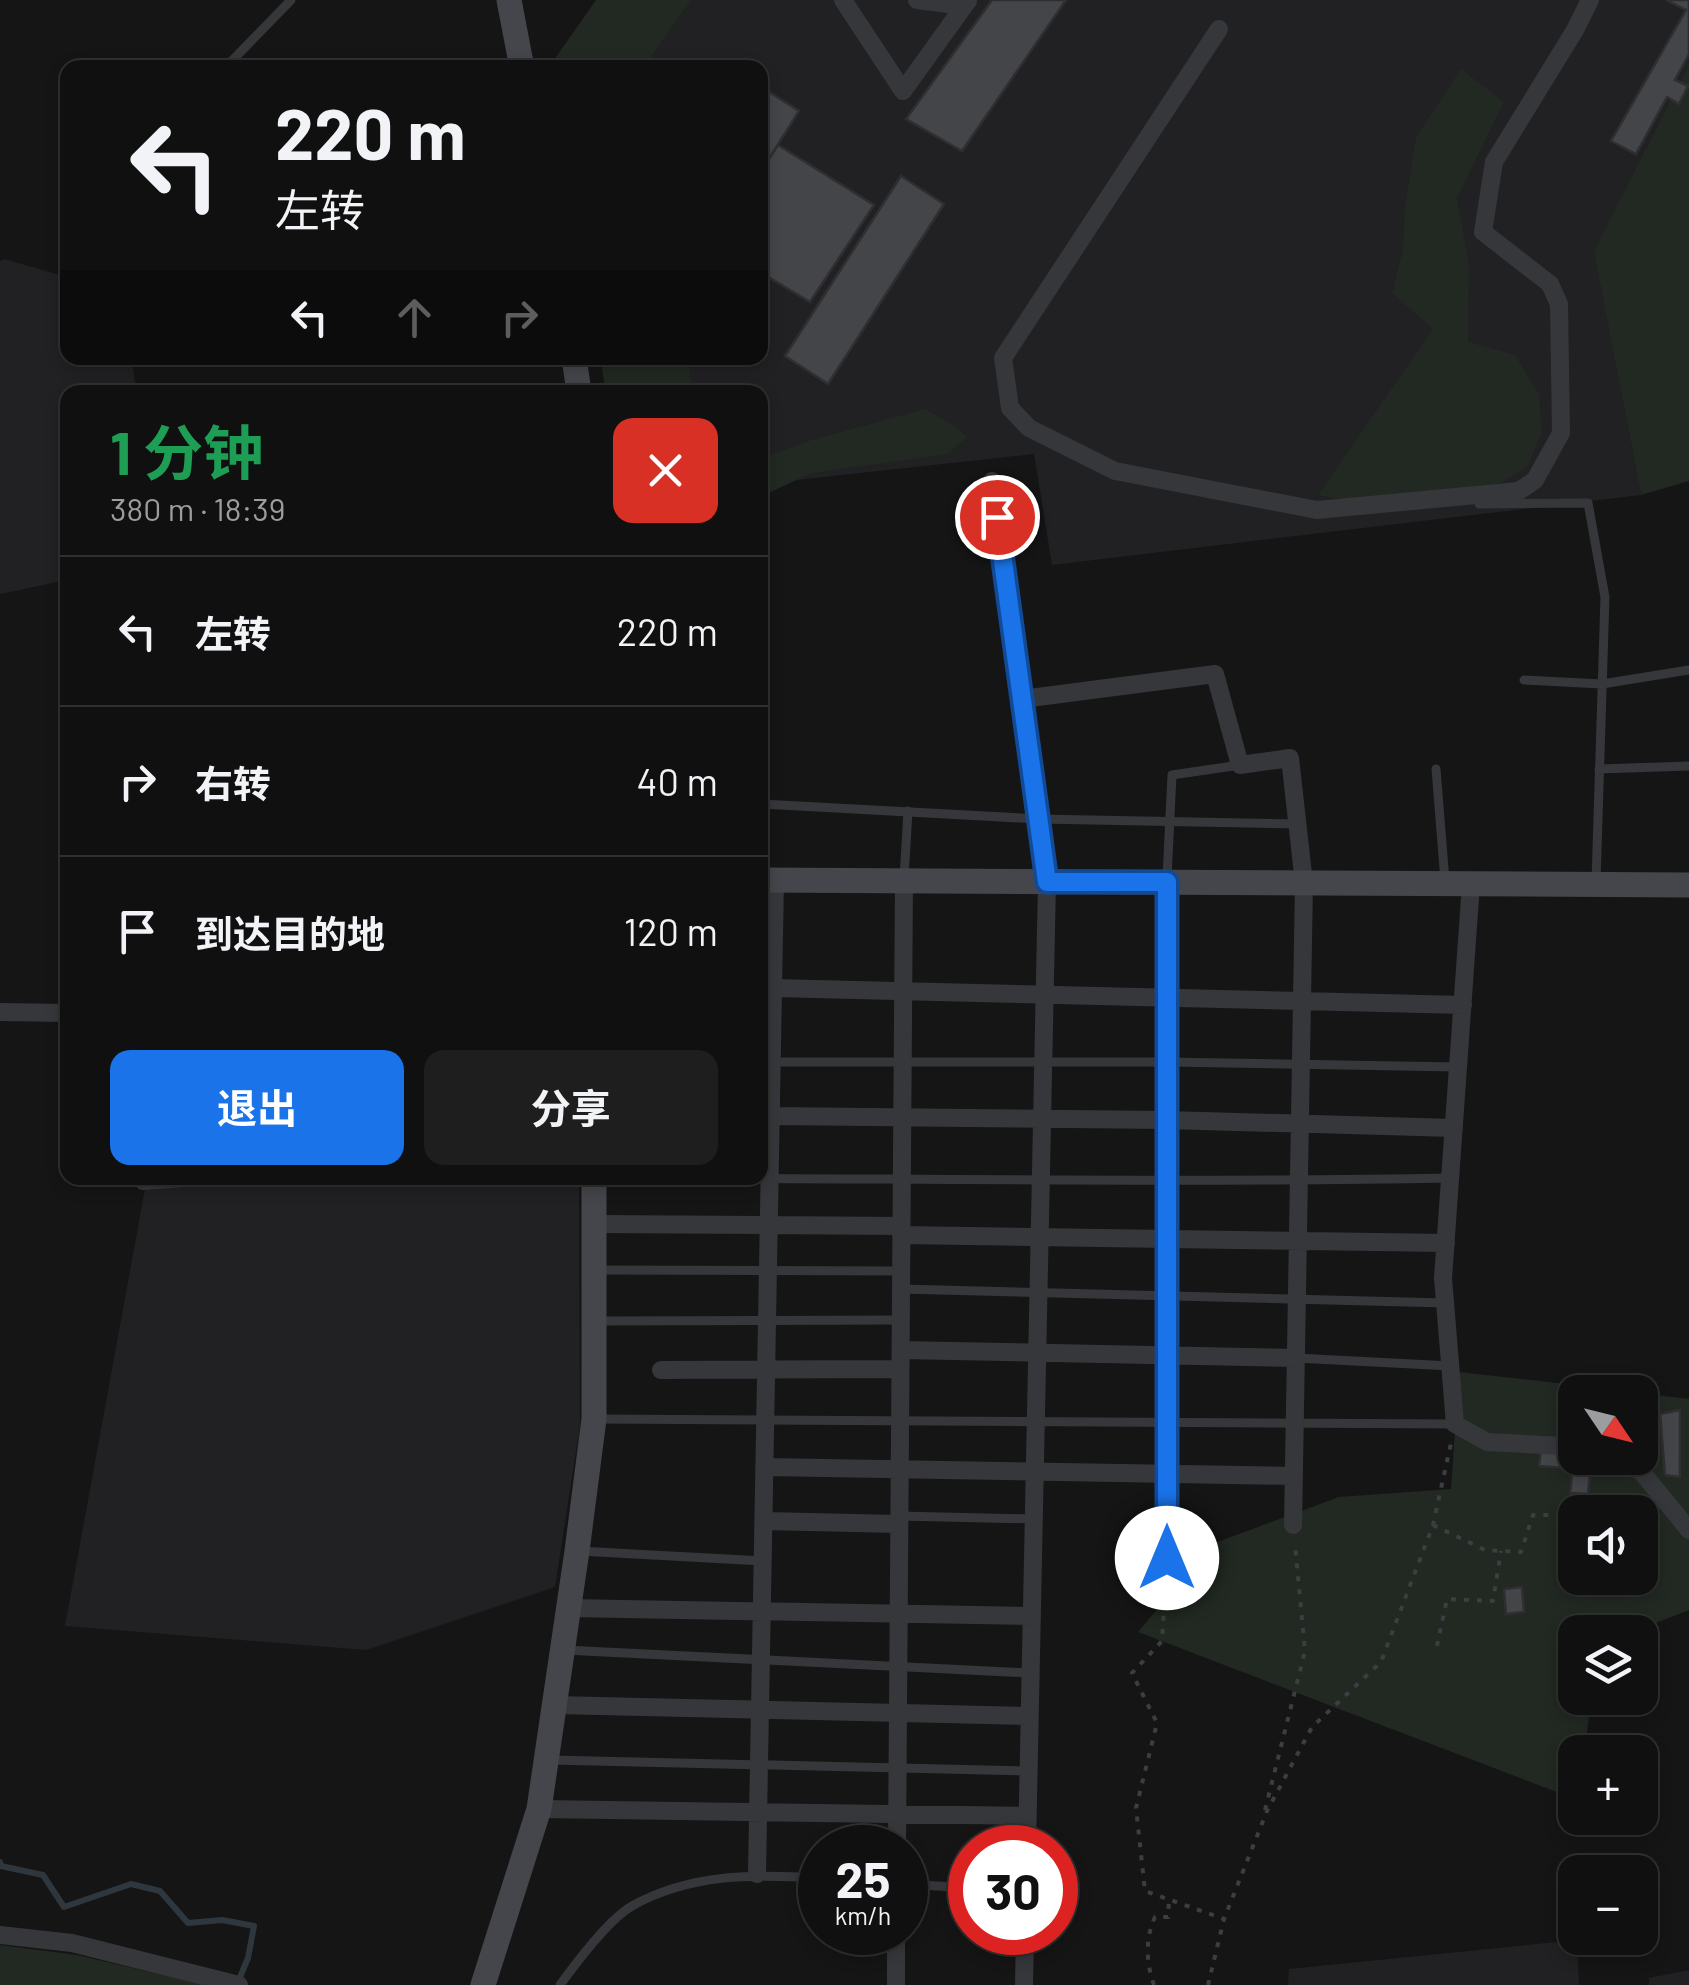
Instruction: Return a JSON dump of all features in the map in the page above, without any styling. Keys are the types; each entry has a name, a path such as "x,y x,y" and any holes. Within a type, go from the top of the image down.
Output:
{"street":[{"path":"510,0 521,60"},
{"path":"844,0 903,90 966,3"},
{"path":"917,0 966,3"},
{"path":"1219,30 1003,358 1010,408 1029,428 1115,471 1317,510 1519,492 1535,480 1561,434 1559,304 1550,284 1483,232 1494,162 1590,0"},
{"path":"992,481 1047,882 1028,1825"},
{"path":"1022,699 1215,674 1240,765 1290,758 1304,883 1293,1525"},
{"path":"768,1020 774,988 768,880 1689,884"},
{"path":"897,1825 904,881"},
{"path":"1167,882 1167,1558"},
{"path":"1459,884 1463,1005 1445,1303 1456,1424 1487,1442 1558,1446"},
{"path":"774,988 1463,1005"},
{"path":"0,1012 60,1013"},
{"path":"768,1041 772,1062 768,1075"},
{"path":"768,1125 902,1117 1454,1128"},
{"path":"757,1874 768,1143"},
{"path":"482,1985 539,1809 568,1608 594,1419 594,1185"},
{"path":"594,1224 769,1223 1040,1236 1446,1243"},
{"path":"900,1350 1296,1358"},
{"path":"661,1370 900,1369"},
{"path":"764,1467 1294,1476"},
{"path":"1644,1475 1689,1530"},
{"path":"764,1521 899,1520"},
{"path":"568,1608 1032,1616"},
{"path":"554,1705 1029,1716"},
{"path":"539,1809 1028,1816"},
{"path":"0,1935 72,1943 239,1985"},
{"path":"896,1955 896,1985"},
{"path":"1024,1985 1025,1955"}],"lane":[{"path":"233,60 291,0"},
{"path":"1479,504 1588,503 1604,597 1596,884"},
{"path":"1524,680 1602,684 1689,670"},
{"path":"1167,882 1172,775 1240,765"},
{"path":"1600,770 1689,766"},
{"path":"1436,769 1459,884"},
{"path":"768,804 1038,818 1298,824"},
{"path":"904,881 908,811"},
{"path":"772,1062 1458,1067"},
{"path":"770,1178 1041,1182 1450,1178"},
{"path":"594,1270 768,1270 1039,1293 1445,1303"},
{"path":"594,1321 901,1320"},
{"path":"1296,1358 1451,1366"},
{"path":"594,1419 1456,1424"},
{"path":"899,1520 1034,1519"},
{"path":"576,1550 763,1561"},
{"path":"562,1650 1030,1674"},
{"path":"546,1760 1028,1771"},
{"path":"560,1985 582,1954 630,1906 697,1880 757,1874 798,1877"}],"path":[{"path":"1208,1985 1224,1919 1260,1826 1312,1727 1381,1662 1433,1525 1456,1424"},
{"path":"1433,1525 1485,1550 1520,1552 1533,1515 1558,1515"},
{"path":"1260,1826 1305,1651 1293,1525"},
{"path":"1437,1646 1447,1599 1493,1601 1501,1551"},
{"path":"1167,1558 1162,1640 1132,1673 1157,1724 1136,1808 1145,1891 1224,1919"},
{"path":"1154,1985 1149,1972 1148,1932 1154,1916 1168,1916 1169,1900"}],"shaded area":[{"path":"596,0 691,0 648,60 554,60"},
{"path":"622,0 1689,0 1689,99 1597,264 1641,495 1052,565 1034,454 768,483 768,385 637,385 632,365 768,365 768,60 583,60"},
{"path":"1689,65 1689,481 1641,495 1594,251"},
{"path":"1461,69 1504,102 1457,198 1469,265 1468,342 1515,355 1539,394 1542,432 1527,467 1501,483 1462,493 1360,503 1318,495 1433,329 1392,293 1403,249 1416,137"},
{"path":"0,261 60,275 60,365 133,365 135,385 60,385 60,581 0,594"},
{"path":"601,365 689,365 691,385 605,385"},
{"path":"925,409 967,437 948,454 812,473 768,493 768,456"},
{"path":"146,1185 579,1185 580,1426 555,1587 366,1650 65,1626"},
{"path":"1459,1372 1558,1383 1558,1475 1658,1475 1658,1395 1689,1399 1689,1610 1658,1622 1658,1615 1558,1615 1558,1715 1589,1715 1587,1735 1558,1735 1558,1793 1138,1632 1212,1544 1339,1497 1451,1489"},
{"path":"1558,1942 1558,1955 1578,1955 1579,1985 1288,1985 1289,1969"},
{"path":"0,1945 77,1955 205,1985 0,1985"},
{"path":"1689,1970 1689,1985 1649,1985 1649,1978"}],"building":[{"path":"992,0 1066,0 962,151 906,119"},
{"path":"1666,0 1689,0 1689,54 1675,80 1688,86 1679,104 1667,97 1636,154 1611,141 1686,10"},
{"path":"768,91 799,111 768,160"},
{"path":"778,145 874,205 810,302 768,277 768,161"},
{"path":"901,176 944,204 828,384 785,356"},
{"path":"1680,1410 1680,1477 1665,1475 1660,1414"},
{"path":"1541,1450 1558,1451 1558,1467 1539,1466"},
{"path":"1572,1475 1590,1475 1588,1494 1570,1493"},
{"path":"1522,1587 1524,1612 1506,1614 1504,1589"}],"waterway":[{"path":"0,1862 1,1866 43,1875 64,1907 131,1884 160,1891 188,1923 222,1920 254,1926 248,1958 238,1982"}],"route":[{"path":"997,517 1047,882 1167,882 1167,1558"}]}
